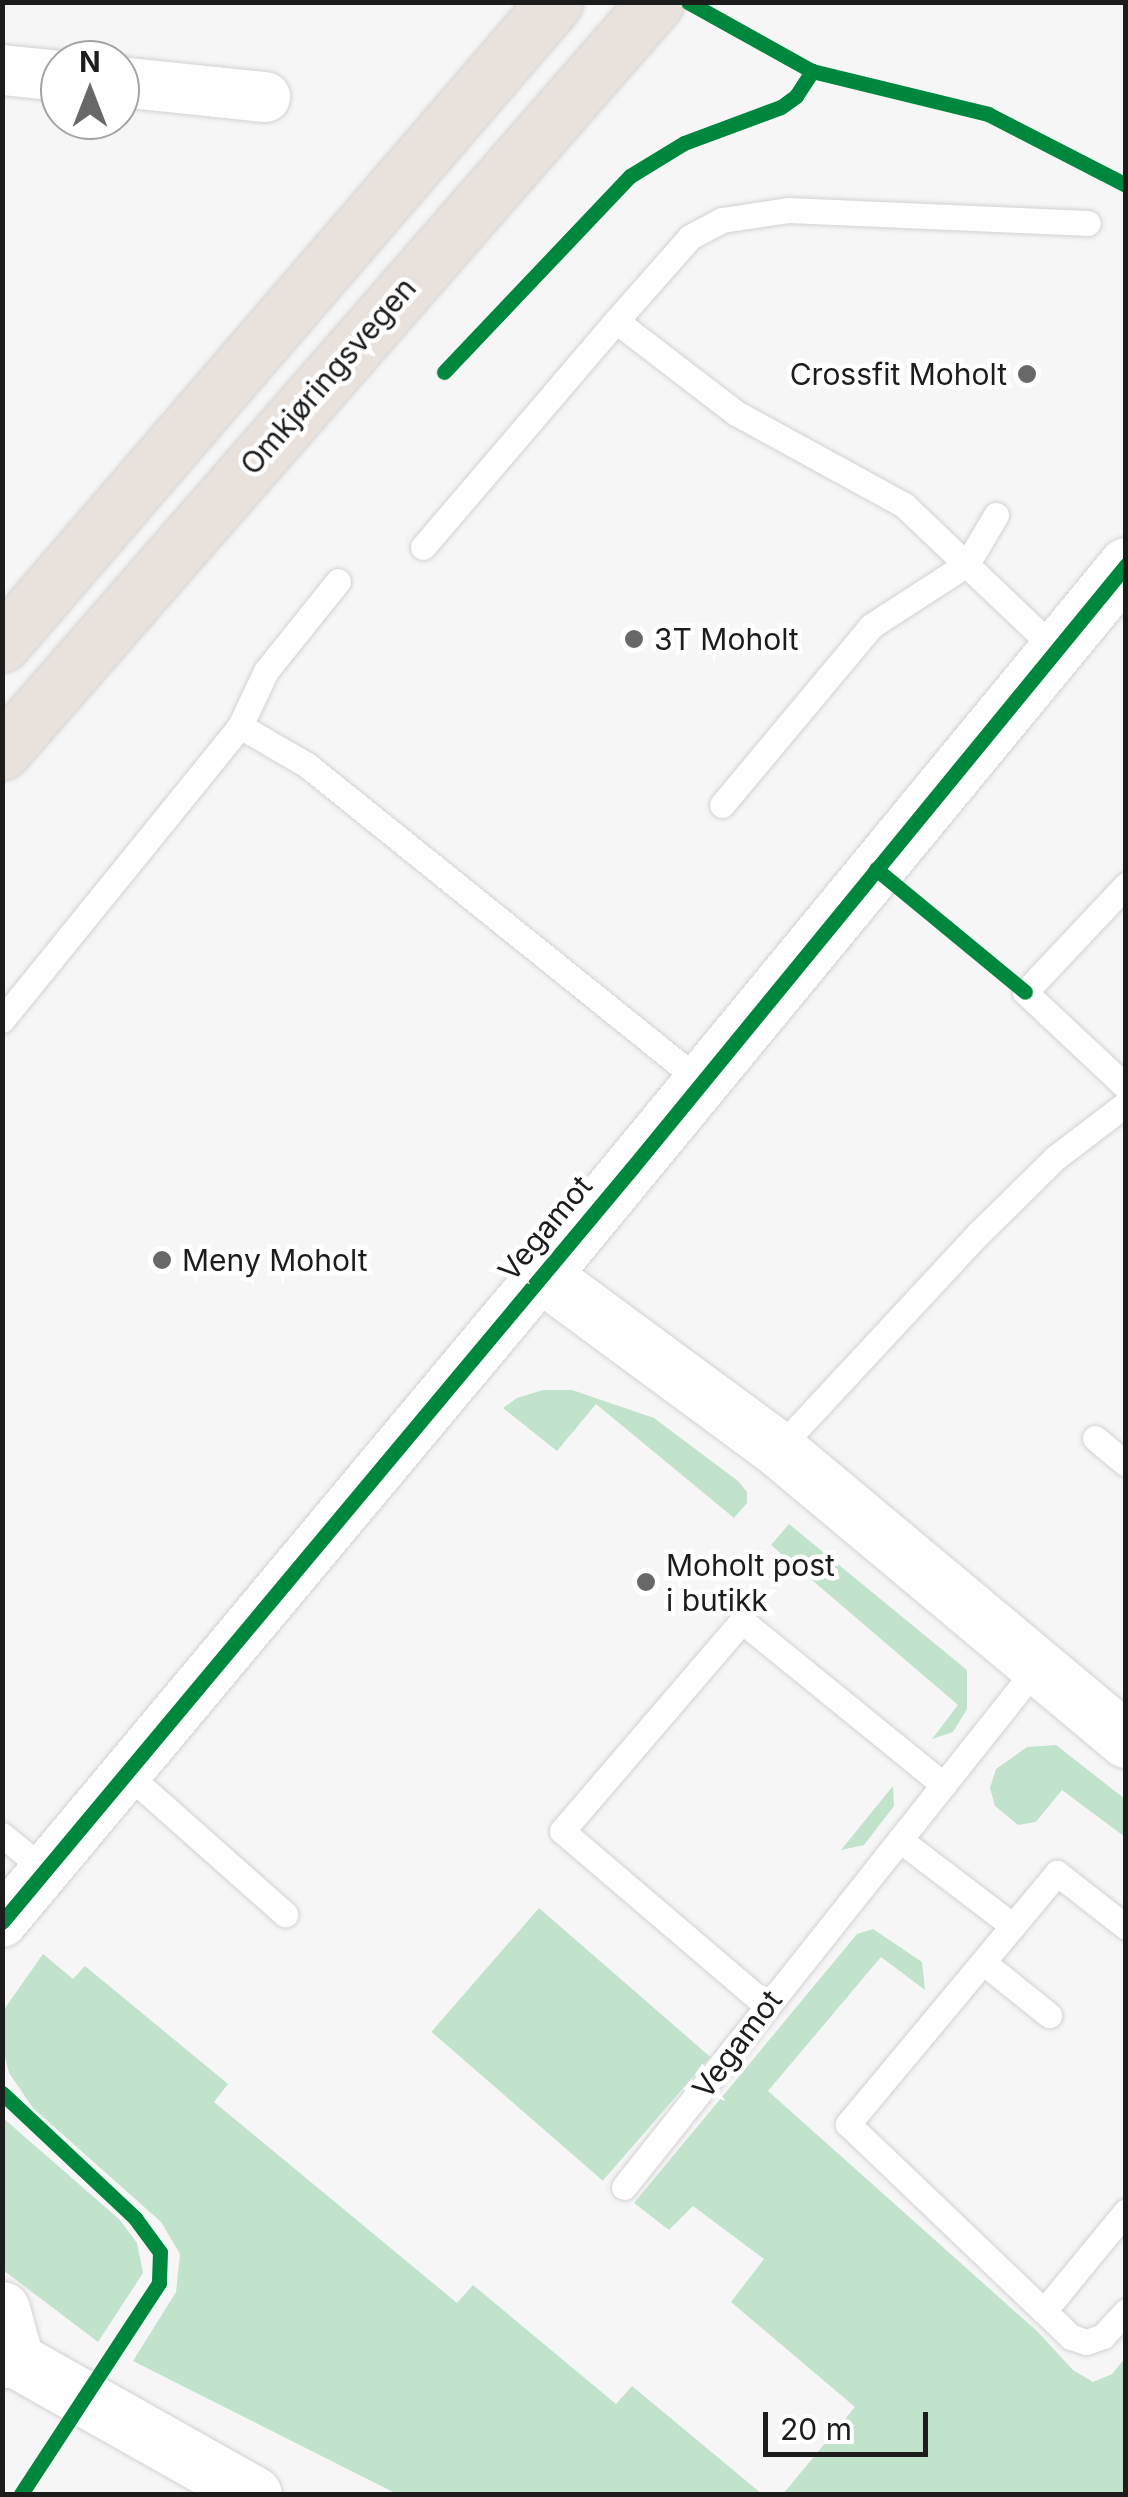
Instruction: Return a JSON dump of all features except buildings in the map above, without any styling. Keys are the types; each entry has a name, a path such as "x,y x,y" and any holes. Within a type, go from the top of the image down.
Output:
{"highway":[{"name":"Omkjøringsvegen","path":"2,752 656,2"},
{"path":"2,644 543,16"}],"street":[{"path":"2,70 40,74"},
{"path":"140,84 266,97"},
{"name":"Vegamot","path":"2,1922 542,1275 1126,565"},
{"name":"Vegamot","path":"542,1275 778,1449 1126,1740"},
{"path":"7,2343 254,2494"}],"lane":[{"path":"423,547 690,237 722,220 789,210 1088,223"},
{"path":"616,321 736,413 904,504 1056,650"},
{"path":"722,805 871,626 967,564 996,515"},
{"path":"2,1020 240,726 266,671 338,582"},
{"path":"240,726 306,765 700,1080"},
{"path":"1126,885 1025,992 1126,1086"},
{"path":"778,1449 978,1234 1055,1158 1126,1104"},
{"path":"1095,1438 1126,1464"},
{"path":"766,2005 562,1831 742,1621 944,1785"},
{"name":"Vegamot","path":"624,2187 724,2067 766,2005 1038,1667"},
{"path":"126,1773 285,1914"},
{"path":"2,1835 44,1868"},
{"path":"900,1840 1013,1926"},
{"path":"1126,1927 1057,1873 848,2124 1072,2337 1086,2342 1104,2336 1126,2311"},
{"path":"983,1962 1049,2015"},
{"path":"1044,2311 1126,2210"}],"green space":[{"path":"543,1390 572,1390 654,1418 738,1481 747,1492 747,1503 734,1518 596,1404 557,1451 503,1408 517,1398"},
{"path":"789,1524 967,1670 967,1709 953,1732 932,1739 958,1705 771,1545"},
{"path":"1056,1745 1125,1799 1125,1837 1062,1790 1036,1822 1018,1825 995,1806 990,1788 996,1769 1027,1747"},
{"path":"893,1786 894,1806 864,1845 841,1850"},
{"path":"539,1908 710,2057 603,2181 431,2032"},
{"path":"873,1929 922,1962 925,1990 881,1957 768,2091 1038,2332 1073,2370 1093,2382 1112,2374 1125,2358 1125,2494 783,2494 855,2407 731,2302 764,2259 693,2206 669,2230 634,2203 857,1934"},
{"path":"43,1954 73,1979 85,1966 228,2084 214,2102 457,2303 473,2285 616,2404 632,2386 762,2494 397,2494 133,2361 176,2292 180,2254 161,2222 33,2108 9,2073 3,2049 5,2008"},
{"path":"2,2117 120,2220 137,2243 143,2273 98,2342 3,2270"}],"cycle path":[{"path":"688,2 812,71 988,114 1126,185"},
{"path":"444,372 630,176 684,143 781,107 796,96 812,71"},
{"path":"2,1922 632,1168 1126,565"},
{"path":"876,869 1025,992"},
{"path":"2,2093 135,2218 160,2252 159,2283 21,2494"}],"place":[{"name":"Crossfit Moholt","path":"1027,374"},
{"name":"3T Moholt","path":"634,639"},
{"name":"Meny Moholt","path":"162,1260"},
{"name":"Moholt post i butikk","path":"646,1582"}]}
